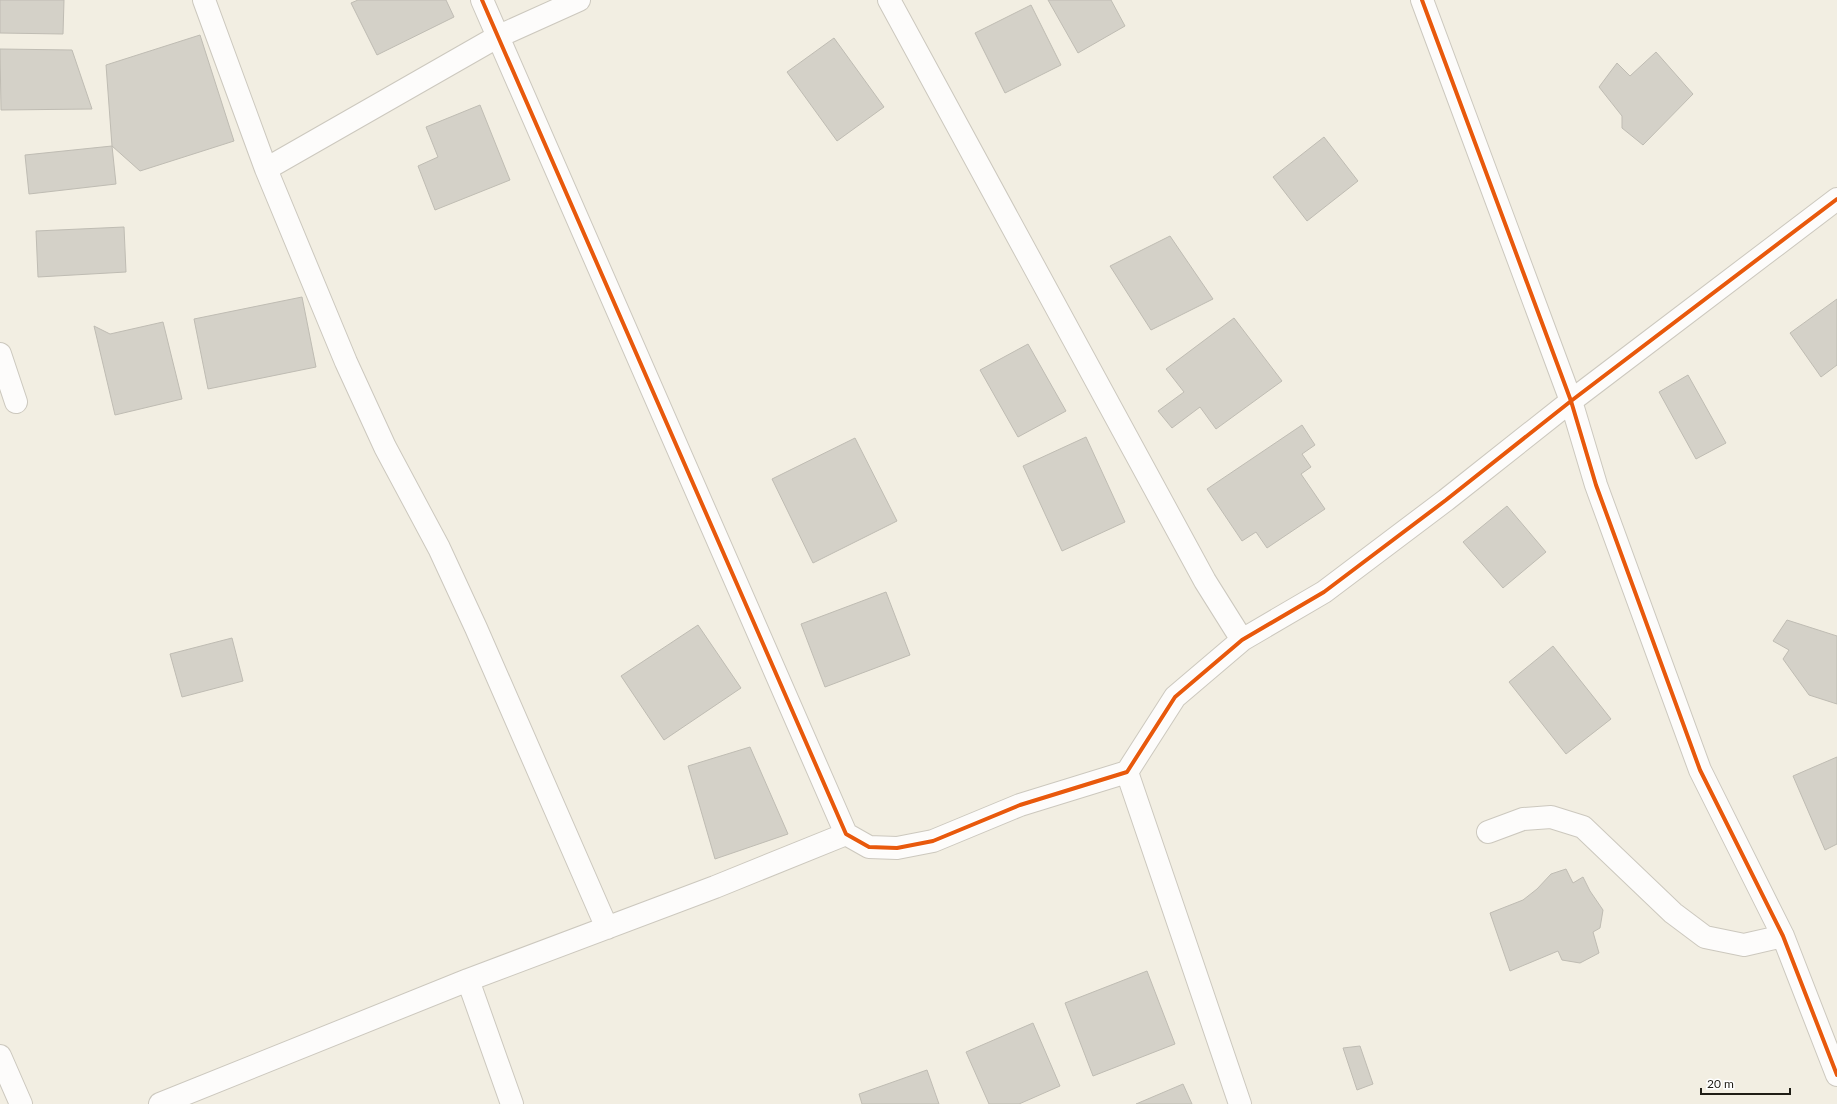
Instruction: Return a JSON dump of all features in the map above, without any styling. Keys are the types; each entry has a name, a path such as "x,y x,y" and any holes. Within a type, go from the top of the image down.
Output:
{"street":[{"path":"204,0 266,169 346,362 385,448 439,548 476,628 607,928"},
{"path":"482,0 846,834 869,847 897,848 933,841 1020,805 1127,772 1175,696 1242,640 1324,592 1446,500 1571,401 1837,199"},
{"path":"266,169 497,37 579,0"},
{"path":"889,0 1202,574 1242,640"},
{"path":"1422,0 1571,401 1596,485 1700,770 1783,936 1837,1075"},
{"path":"0,354 16,402"},
{"path":"1127,772 1240,1104"},
{"path":"1488,832 1522,819 1551,817 1583,827 1673,913 1705,937 1744,945 1783,936"},
{"path":"160,1104 468,980 715,887 846,834"},
{"path":"468,980 512,1104"},
{"path":"0,1056 21,1104"}],"building":[{"path":"0,0 64,0 63,34 0,33"},
{"path":"358,0 446,0 454,17 377,55 351,3"},
{"path":"1048,0 1111,0 1125,26 1078,53"},
{"path":"1031,5 1061,65 1005,93 975,33"},
{"path":"200,35 234,141 140,171 112,146 106,65"},
{"path":"834,38 884,107 837,141 787,72"},
{"path":"0,49 72,50 92,109 1,110"},
{"path":"1656,52 1693,94 1643,145 1622,128 1622,116 1599,87 1617,63 1630,76"},
{"path":"480,105 510,180 435,210 418,166 438,157 426,127"},
{"path":"1324,137 1358,181 1307,221 1273,177"},
{"path":"112,146 116,184 29,194 25,155"},
{"path":"124,227 126,272 38,277 36,231"},
{"path":"1170,236 1213,299 1151,330 1110,266"},
{"path":"302,297 316,367 208,389 194,319"},
{"path":"1837,299 1837,365 1821,377 1790,333"},
{"path":"1234,318 1282,381 1216,429 1200,407 1172,428 1158,411 1184,392 1166,369"},
{"path":"163,322 182,399 115,415 94,326 110,334"},
{"path":"1028,344 1066,411 1018,437 980,370"},
{"path":"1688,375 1726,443 1696,459 1659,392"},
{"path":"1302,425 1315,445 1302,454 1311,467 1301,474 1325,509 1267,548 1256,532 1242,541 1207,489"},
{"path":"1086,437 1125,522 1062,551 1023,466"},
{"path":"855,438 897,521 813,563 772,479"},
{"path":"1507,506 1546,552 1503,588 1463,542"},
{"path":"886,592 910,655 825,687 801,624"},
{"path":"1787,620 1837,636 1837,704 1809,695 1783,659 1789,650 1773,641"},
{"path":"698,625 741,688 664,740 621,676"},
{"path":"232,638 243,681 182,697 170,654"},
{"path":"1553,646 1611,719 1566,754 1509,682"},
{"path":"750,747 788,834 715,859 688,766"},
{"path":"1837,757 1837,844 1825,850 1793,776"},
{"path":"1566,869 1573,883 1583,877 1590,891 1603,910 1600,928 1593,932 1599,953 1580,963 1562,960 1558,951 1510,971 1490,913 1523,900 1537,889 1551,874"},
{"path":"1147,971 1175,1044 1093,1076 1065,1003"},
{"path":"1033,1023 1060,1086 1019,1104 989,1104 966,1052"},
{"path":"1360,1046 1373,1084 1357,1090 1343,1048"},
{"path":"927,1070 939,1104 862,1104 859,1094"},
{"path":"1183,1084 1192,1104 1136,1104"}],"cycle path":[{"path":"482,0 846,834 869,847 897,848 933,841 1020,805 1127,772 1175,697 1242,640 1324,592 1446,500 1571,401 1837,199"},
{"path":"1422,0 1571,401 1596,485 1700,770 1783,936 1837,1075"}]}
